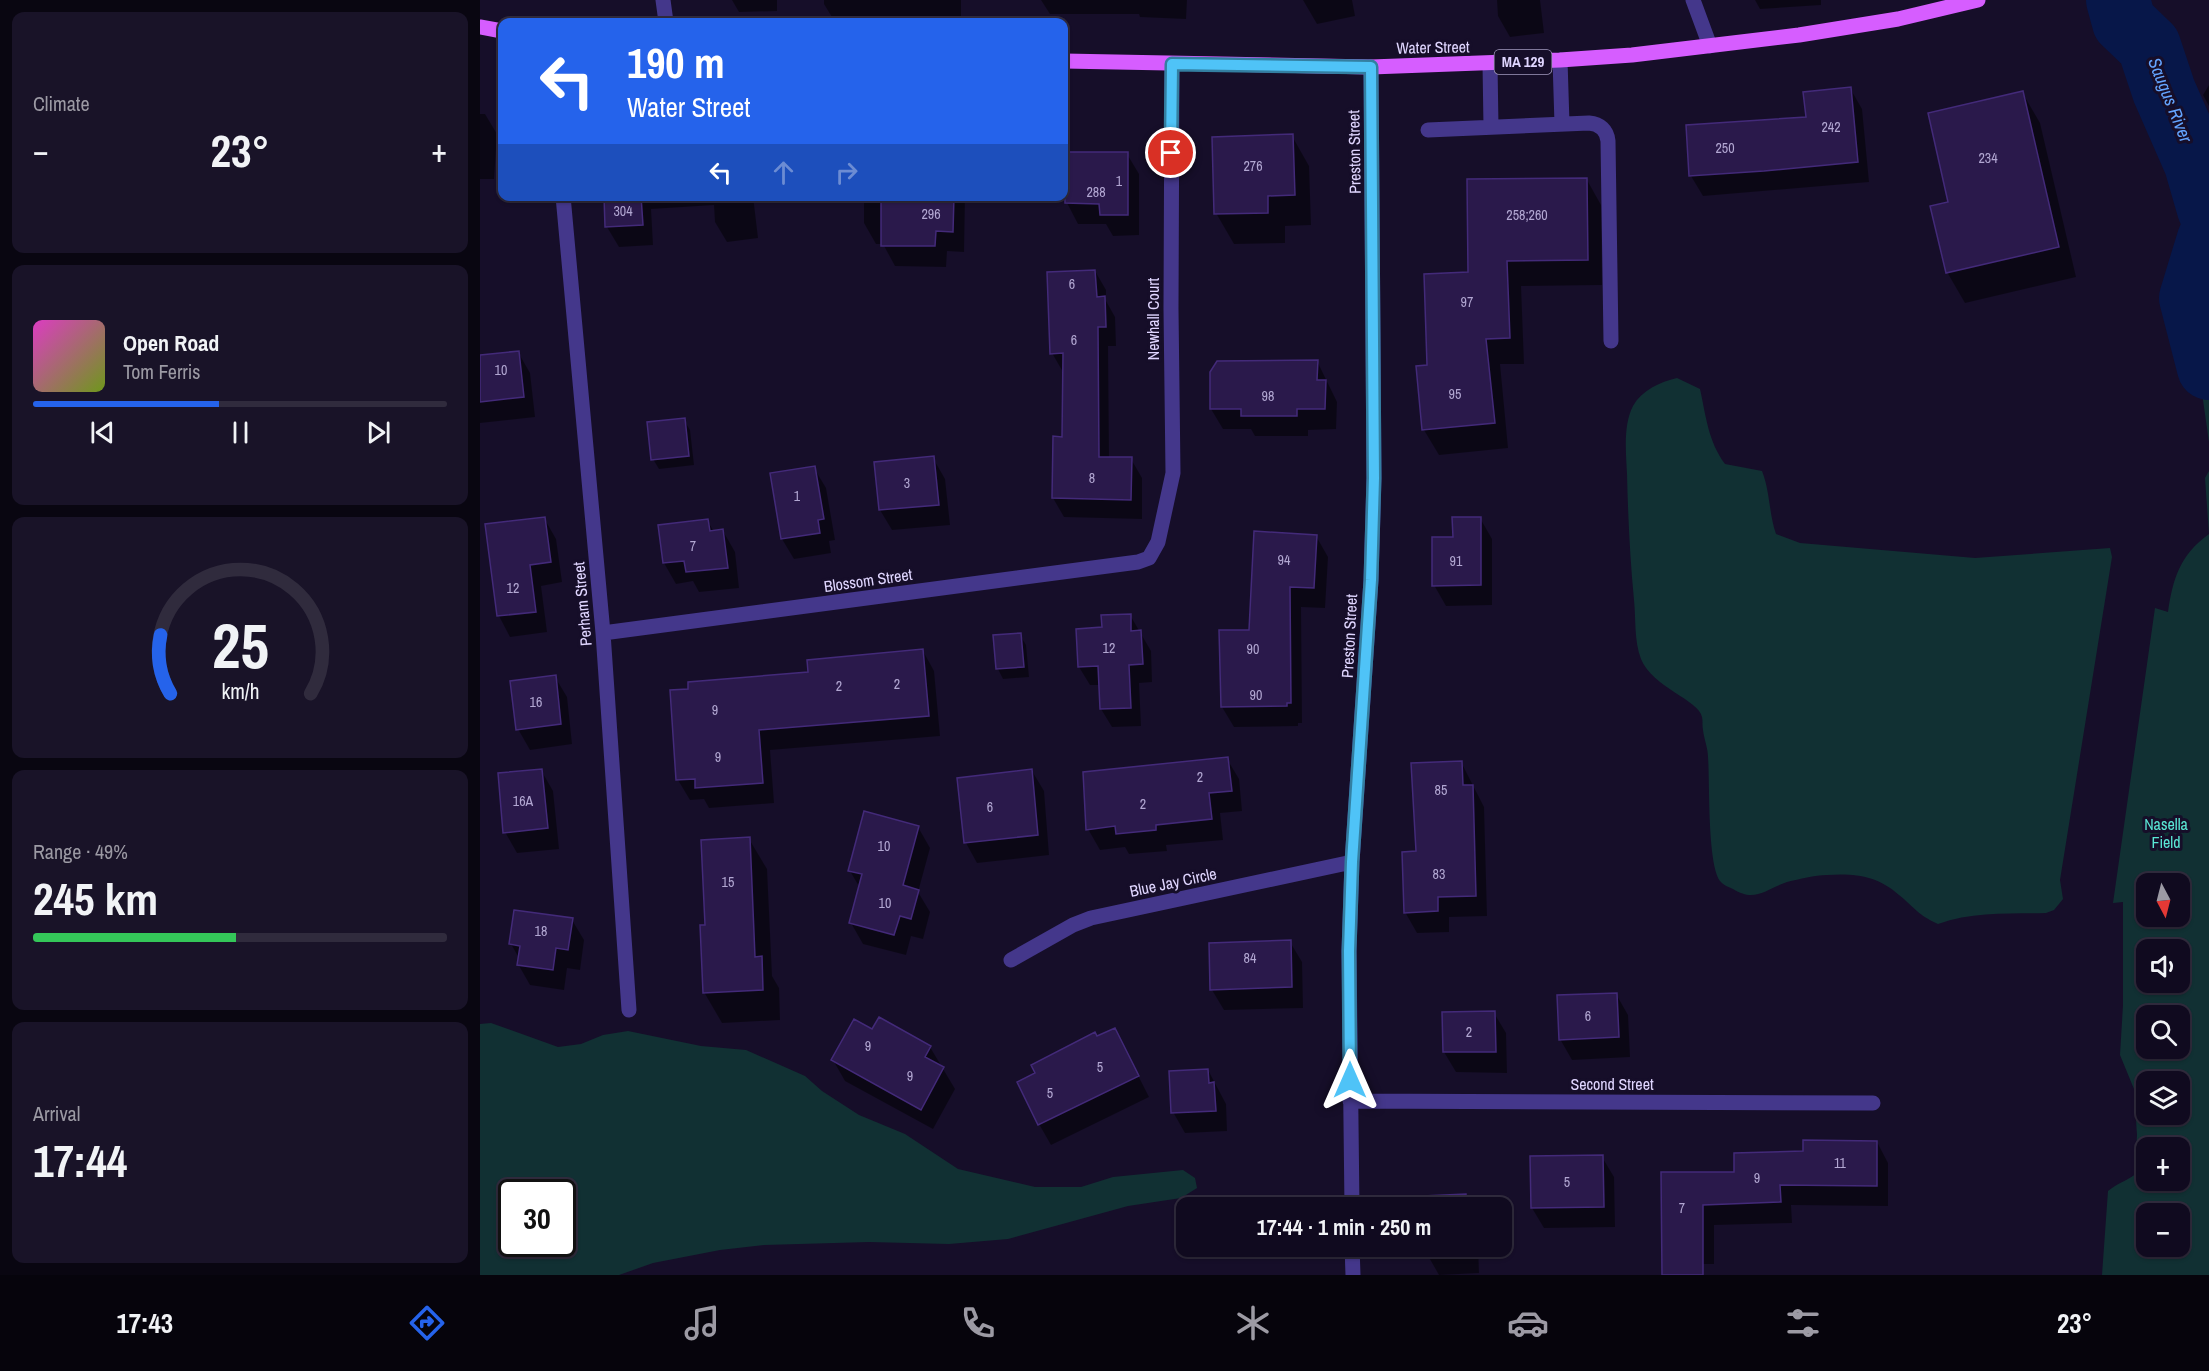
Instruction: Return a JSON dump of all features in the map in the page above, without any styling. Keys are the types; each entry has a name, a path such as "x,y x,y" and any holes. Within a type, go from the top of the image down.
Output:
{"main road":[{"name":"Water Street","path":"1068,61 1371,67 1560,60 1799,35 1898,19 1978,0"},
{"path":"480,27 498,30"}],"street":[{"path":"663,0 665,18"},
{"path":"1693,0 1710,46"},
{"path":"1560,60 1563,124"},
{"path":"1490,63 1491,127"},
{"name":"Newhall Court","path":"1138,562 1149,558 1158,542 1173,473 1172,64"},
{"name":"Preston Street","path":"1352,1197 1349,951 1352,862 1371,580 1374,478 1371,67"},
{"path":"1428,130 1596,124 1605,131 1608,138 1611,341"},
{"name":"Perham Street","path":"563,201 603,633 628,1010"},
{"name":"Blossom Street","path":"603,633 1138,562"},
{"name":"Blue Jay Circle","path":"1011,960 1073,925 1091,918 1352,862"},
{"name":"Second Street","path":"1350,1101 1873,1103"},
{"path":"1352,1257 1353,1275"}],"green space":[{"path":"2209,305 2209,442 2196,351"},
{"path":"1677,378 1700,389 1711,437 1725,464 1762,471 1776,534 1800,543 1975,558 2110,548 2112,557 2060,880 2063,899 2054,910 2046,913 1978,915 1938,924 1921,914 1891,889 1866,877 1812,876 1787,882 1754,895 1741,893 1721,882 1713,860 1708,754 1702,717 1693,705 1664,685 1647,669 1641,659 1636,637 1630,553 1626,430 1633,406 1641,395 1658,384"},
{"path":"2209,471 2209,534 2205,478"},
{"name":"Nasella Field","path":"2209,534 2209,1275 2102,1275 2108,1191 2136,1173 2136,1191 2190,1191 2190,1137 2137,1137 2136,1125 2190,1125 2190,1071 2136,1071 2136,1120 2134,1089 2120,1055 2123,1005 2123,902 2113,903 2155,608 2168,612 2172,588 2191,550"},
{"path":"491,1023 558,1047 581,1044 603,1035 628,1031 701,1046 746,1050 805,1076 822,1091 859,1115 905,1134 958,1169 1035,1187 1081,1187 1113,1177 1183,1170 1195,1178 1197,1188 1183,1197 1128,1206 1008,1239 949,1244 869,1242 764,1245 720,1250 653,1263 619,1275 480,1275 480,1024"}],"building":[{"path":"1851,87 1858,162 1689,176 1686,125 1806,117 1803,92"},
{"path":"2023,91 2059,247 1946,273 1930,206 1948,202 1928,113"},
{"path":"1293,134 1295,195 1268,196 1268,213 1214,214 1212,137"},
{"path":"1068,152 1128,152 1128,215 1100,215 1099,204 1065,203 1068,201"},
{"path":"1587,178 1588,260 1507,261 1510,338 1486,339 1495,423 1422,430 1416,366 1427,365 1424,274 1468,272 1467,179"},
{"path":"604,201 641,201 643,225 605,227"},
{"path":"881,201 954,201 953,232 936,231 935,246 881,246"},
{"path":"1095,270 1097,297 1105,296 1106,327 1098,327 1099,457 1132,457 1131,500 1052,498 1053,436 1062,437 1063,353 1050,354 1047,272"},
{"path":"519,351 524,397 480,402 480,355"},
{"path":"1318,360 1317,380 1326,380 1325,409 1297,409 1297,416 1241,416 1241,409 1210,409 1210,372 1217,361"},
{"path":"685,418 689,456 651,460 647,422"},
{"path":"934,456 939,505 879,510 874,462"},
{"path":"815,466 824,519 818,520 820,533 781,539 770,473"},
{"path":"545,517 551,562 530,565 536,612 497,616 485,524"},
{"path":"1452,517 1481,517 1481,585 1432,586 1432,537 1453,537"},
{"path":"708,519 710,531 723,529 728,568 686,572 684,561 663,563 658,525"},
{"path":"1254,531 1317,535 1314,588 1290,587 1291,703 1287,703 1287,706 1221,707 1219,630 1249,630"},
{"path":"1131,614 1131,631 1141,630 1143,664 1129,665 1131,708 1100,709 1098,666 1078,667 1076,629 1102,627 1101,615"},
{"path":"1021,633 1024,667 996,669 993,635"},
{"path":"923,649 929,716 759,730 763,783 695,788 695,779 676,780 670,690 688,689 688,682 808,672 807,660"},
{"path":"556,675 561,724 516,730 510,681"},
{"path":"1228,757 1232,791 1209,793 1212,819 1156,825 1156,830 1116,834 1115,826 1086,830 1083,772"},
{"path":"1462,761 1463,785 1473,785 1476,896 1438,897 1438,911 1404,913 1402,852 1416,851 1411,763"},
{"path":"542,769 548,828 503,833 498,773"},
{"path":"1032,769 1038,835 964,843 957,778"},
{"path":"864,811 919,826 903,885 919,890 911,919 900,916 894,935 849,923 862,874 848,871"},
{"path":"750,837 755,957 762,956 763,990 703,993 700,925 705,925 701,840"},
{"path":"514,910 573,918 568,950 556,948 553,970 517,965 520,946 509,944"},
{"path":"1291,940 1292,987 1210,990 1209,943"},
{"path":"1617,993 1619,1037 1559,1040 1557,995"},
{"path":"1495,1011 1496,1052 1443,1052 1442,1012"},
{"path":"879,1017 931,1046 925,1057 944,1067 921,1110 831,1060 854,1019 872,1029"},
{"path":"1115,1028 1139,1076 1038,1125 1017,1082 1035,1073 1031,1065 1095,1032 1097,1036"},
{"path":"1208,1069 1209,1083 1214,1082 1216,1111 1171,1113 1169,1071"},
{"path":"1803,1140 1877,1141 1877,1186 1780,1185 1781,1202 1703,1205 1703,1275 1662,1275 1661,1172 1734,1172 1734,1153 1803,1151"},
{"path":"1603,1155 1604,1207 1531,1208 1530,1156"},
{"path":"1466,1194 1466,1197 1423,1197"}],"waterway":[{"name":"Saugus River","path":"2118,0 2124,22 2149,46 2164,91 2196,164 2209,209"},
{"name":"Saugus River","path":"2209,239 2191,298 2209,368"}],"route":[{"path":"1171,153 1172,64 1371,67 1374,478 1371,580 1352,862 1349,951 1350,1080"}]}
